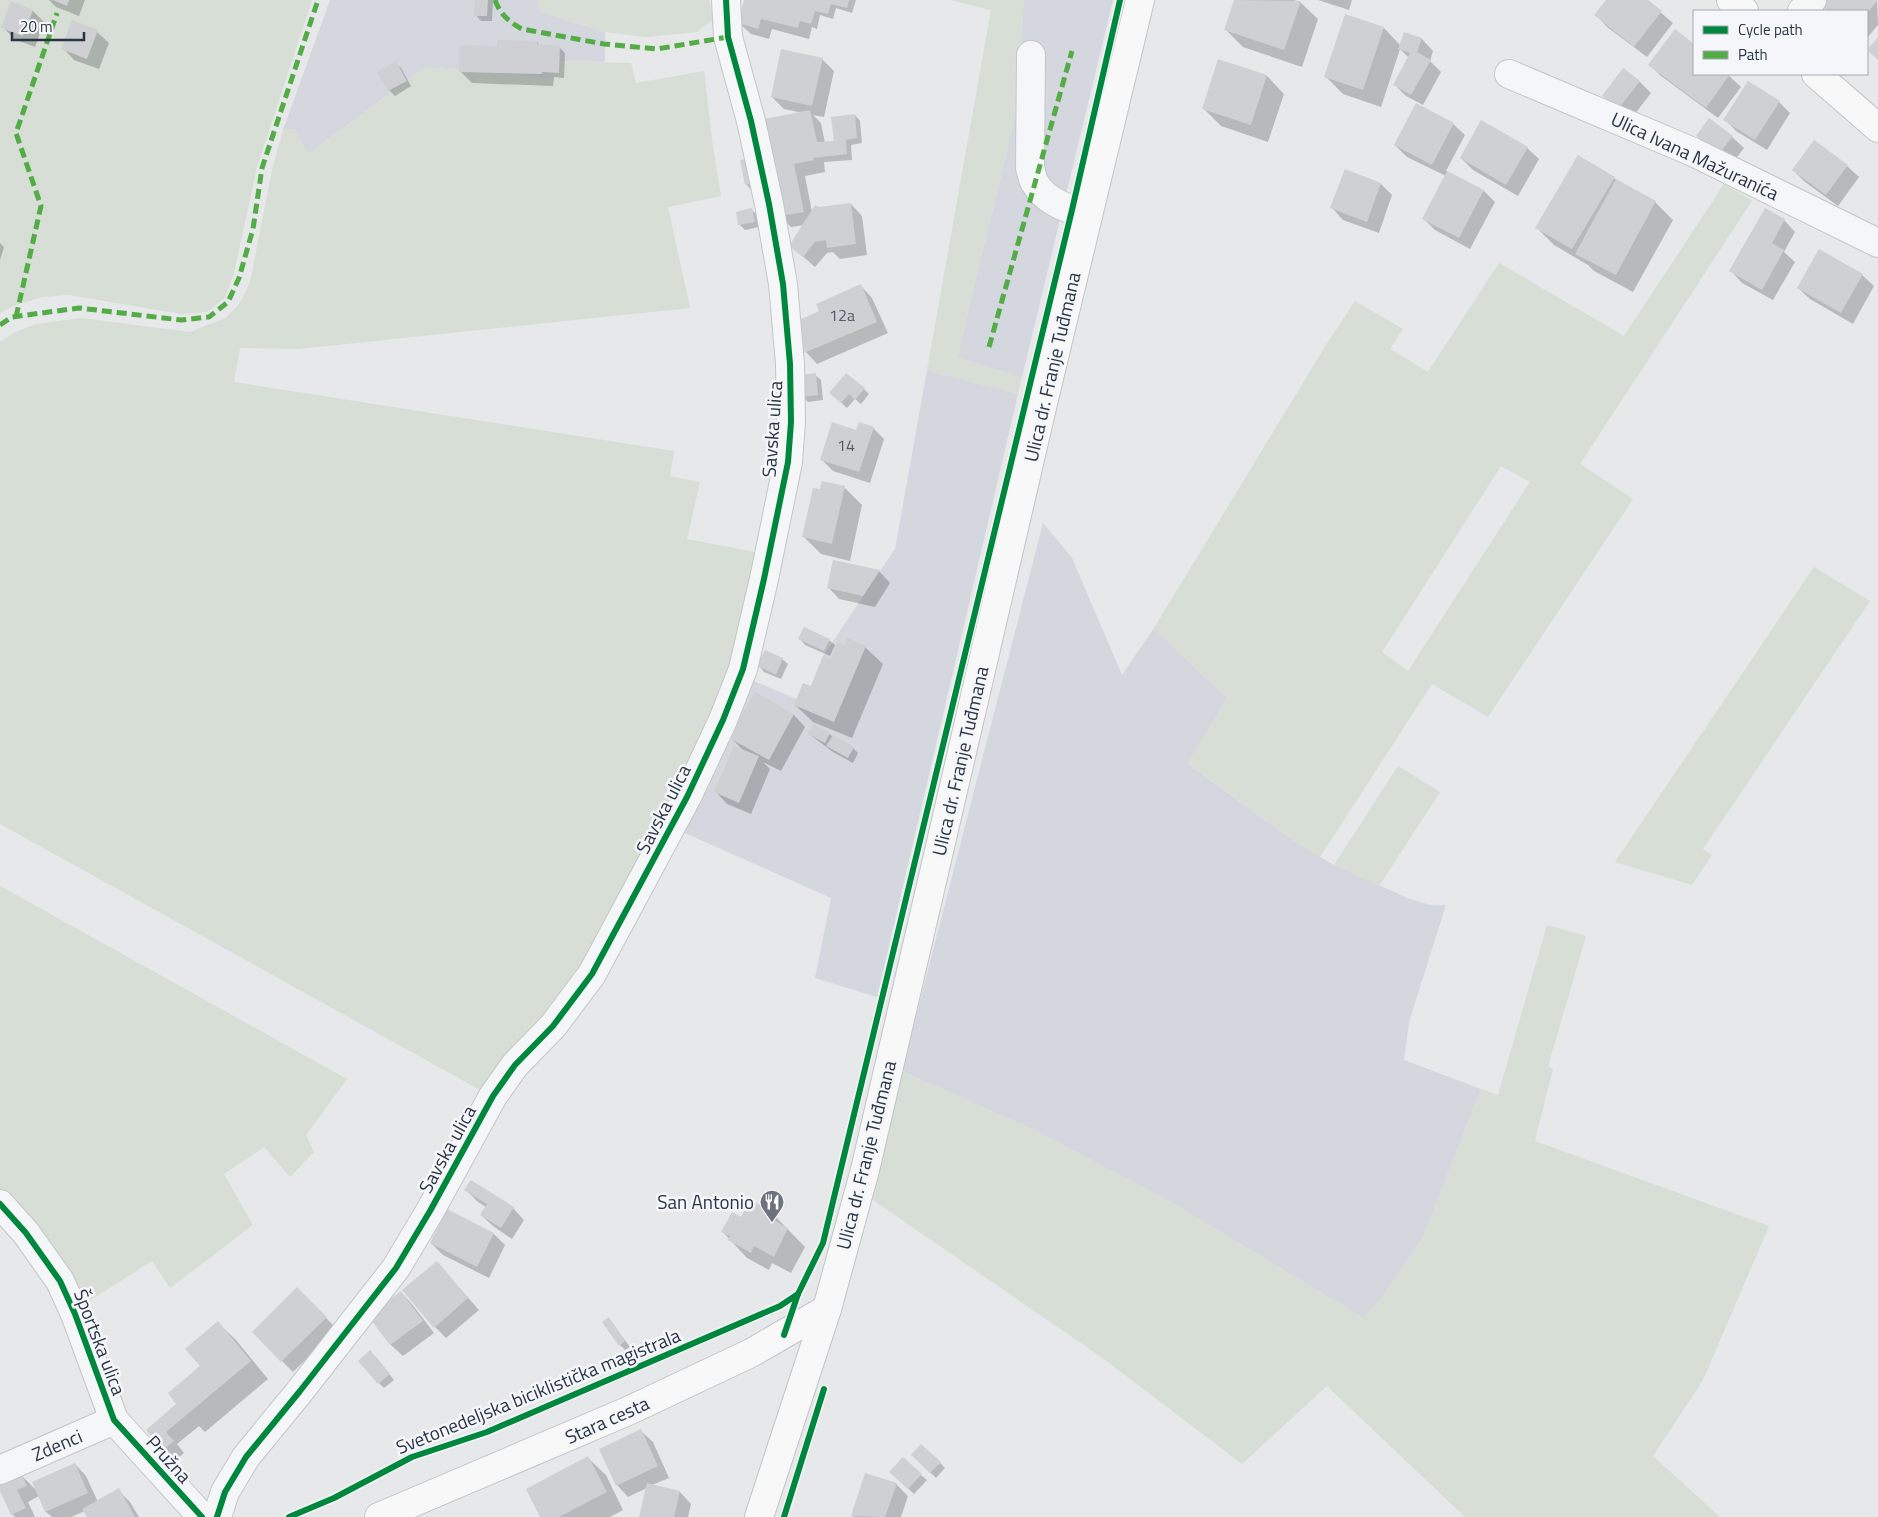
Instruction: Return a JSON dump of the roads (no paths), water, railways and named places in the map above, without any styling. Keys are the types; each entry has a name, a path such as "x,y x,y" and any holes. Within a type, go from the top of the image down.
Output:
{"main road":[{"name":"Ulica dr. Franje Tuđmana","path":"759,1517 827,1308 865,1170 1140,0"},
{"path":"1731,0 1743,10"},
{"path":"1817,75 1878,128"},
{"name":"Stara cesta","path":"379,1517 628,1411 751,1353 827,1308"}],"street":[{"name":"Savska ulica","path":"217,1517 225,1492 246,1457 396,1268 493,1096 515,1065 552,1026 592,974 687,797 723,720 743,669 788,462 791,422 790,374 783,284 769,204 751,122 728,37 726,0"},
{"path":"1803,10 1812,0"},
{"path":"1031,55 1030,168 1035,184 1046,195 1064,207 1088,216"},
{"name":"Ulica Ivana Mažuranića","path":"1509,74 1693,152 1878,242"},
{"name":"Športska ulica","path":"0,1204 26,1233 60,1281 75,1314 114,1420"},
{"name":"Zdenci","path":"0,1470 114,1420"},
{"name":"Pružna","path":"114,1420 202,1517"}],"place":[{"name":"San Antonio","path":"772,1223"}]}
